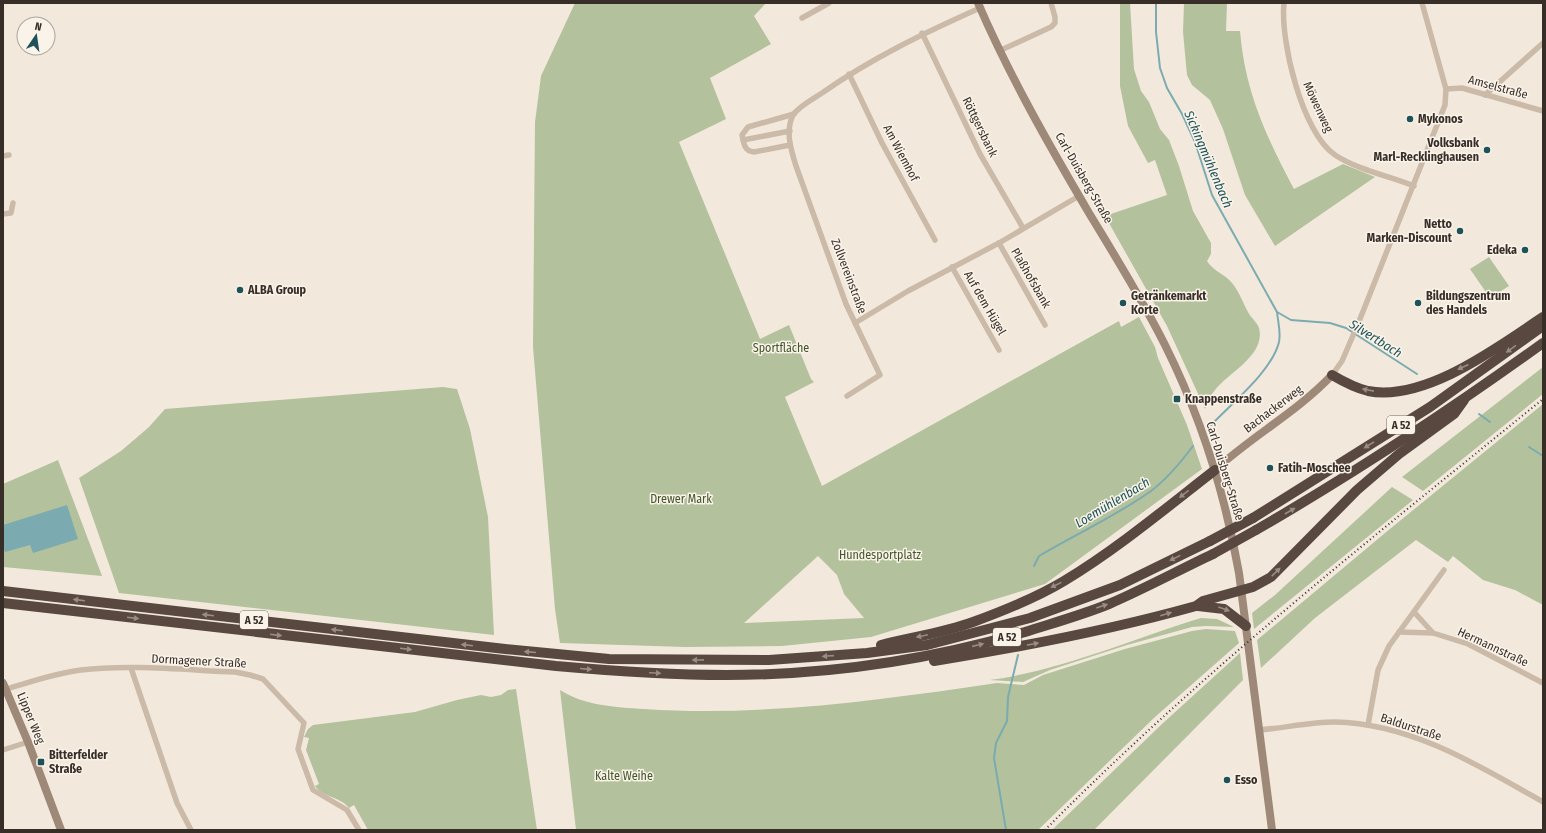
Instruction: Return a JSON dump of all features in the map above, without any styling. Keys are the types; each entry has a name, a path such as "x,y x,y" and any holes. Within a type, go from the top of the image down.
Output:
{"highway":[{"path":"1332,375 1352,386 1368,391 1382,393 1407,390 1424,385 1479,359 1543,317"},
{"name":"A 52","path":"3,591 505,649 609,659 769,660 867,653 926,645 1030,618 1120,585 1210,541 1254,518 1430,407 1543,326"},
{"name":"A 52","path":"3,603 507,661 556,666 676,674 728,675 787,672 875,664 934,655 993,641 1052,624 1109,604 1213,554 1317,495 1464,400 1543,343"},
{"path":"787,672 814,676 883,670 995,651 1120,626 1196,606 1203,601 1259,584 1271,577 1357,490 1399,454 1454,414 1464,400"},
{"path":"867,653 882,645 936,633 972,622 1017,604 1063,582 1097,560 1215,470"},
{"path":"1196,606 1224,609 1246,626"}],"main road":[{"name":"Carl-Duisberg-Straße","path":"979,6 999,51 1079,196 1144,305 1166,346 1190,400 1215,470 1232,536 1242,590 1272,830"},
{"name":"Bachackerweg","path":"1215,470 1229,457 1305,401 1332,375"},
{"name":"Lipper Weg","path":"5,686 61,830"}],"street":[{"path":"802,18 829,3"},
{"path":"999,51 1055,24 1055,17 1050,3"},
{"name":"Möwenweg","path":"1284,3 1285,32 1294,82 1310,122 1320,140 1334,154 1349,162 1414,186"},
{"name":"Bachackerweg","path":"1332,375 1342,361 1358,324 1445,105 1446,88 1422,3"},
{"path":"790,145 754,152 746,149 742,135 748,127 794,114 807,103 849,74 922,33 979,6"},
{"name":"Röttgersbank","path":"922,33 980,154 1023,228"},
{"path":"1485,95 1543,43"},
{"name":"Am Wiemhof","path":"849,74 882,143 935,240"},
{"name":"Amselstraße","path":"1446,88 1462,88 1543,111"},
{"name":"Zollvereinstraße","path":"794,114 790,131 790,145 855,323 880,374 847,396"},
{"path":"743,140 790,131"},
{"path":"855,323 952,267 999,243 1079,196"},
{"path":"3,214 11,213 13,202"},
{"name":"Plaßhofsbank","path":"999,243 1045,324"},
{"name":"Auf dem Hügel","path":"952,267 1000,350"},
{"path":"1368,725 1378,670 1389,646 1444,570"},
{"name":"Hermannstraße","path":"1414,612 1433,632"},
{"name":"Hermannstraße","path":"1399,632 1433,632 1468,644 1543,683"},
{"name":"Dormagener Straße","path":"5,686 81,670 112,668 235,672 250,674 263,679 304,723 298,749 313,790 347,810 359,830"},
{"path":"130,668 176,803 191,830"},
{"name":"Baldurstraße","path":"1259,730 1334,722 1368,725 1408,735 1450,752 1543,802"},
{"path":"3,750 28,742"}],"green space":[{"name":"Drewer Mark","path":"575,3 766,3 754,16 771,44 710,78 726,119 679,142 760,339 789,325 811,379 814,382 785,397 822,486 1119,321 1121,327 1139,317 1155,347 1158,358 1187,425 1202,469 1045,584 871,637 782,646 685,647 560,643 555,609 533,347 535,122 541,76","holes":["818,556 837,575 844,594 864,618 744,623"]},
{"path":"1120,3 1130,3 1134,69 1141,91 1149,102 1160,129 1169,140 1193,211 1211,243 1211,254 1207,261 1234,286 1249,314 1259,328 1260,338 1252,355 1221,383 1210,397 1205,409 1167,326 1105,216 1167,195 1155,160 1148,163 1128,126 1120,86"},
{"path":"1184,3 1227,3 1226,31 1240,31 1247,74 1258,113 1274,151 1294,189 1343,164 1375,177 1275,246 1245,195 1223,129 1210,100 1192,85 1187,75 1183,32"},
{"path":"1489,257 1509,286 1490,298 1470,269"},
{"path":"1543,367 1543,394 1423,491 1402,477"},
{"path":"443,387 457,389 470,429 488,517 494,635 119,593 79,478 121,451 149,427 165,409"},
{"path":"1543,404 1543,605 1515,590 1483,580 1453,556 1448,562 1416,540 1315,618 1261,668 1257,640"},
{"path":"58,460 102,576 3,567 3,484"},
{"path":"1392,487 1413,500 1254,629 1252,613 1275,595"},
{"path":"1201,618 1217,619 1234,627 1192,627 1127,645 1050,670 1023,682 990,680 1071,662"},
{"name":"Kalte Weihe","path":"1206,629 1235,631 1239,643 1155,717 1038,830 576,830 560,690 590,703 600,705 688,711 777,709 865,701 997,683 1024,685 1043,675 1125,649 1192,631"},
{"path":"1240,653 1243,680 1094,830 1052,830 1162,724"},
{"path":"516,689 537,830 368,830 354,805 349,808 341,801 322,793 315,786 319,784 306,750 309,738 304,737 308,729 313,725 415,712 481,695 491,697 501,695 508,690"}],"water":[{"path":"67,505 78,539 33,553 30,545 5,552 3,546 3,525"}],"waterway":[{"name":"Sickingmühlenbach","path":"1156,3 1156,32 1160,68 1167,88 1182,114 1195,142 1212,195 1277,312 1280,334 1275,353 1260,375 1211,425"},
{"name":"Silvertbach","path":"1277,312 1291,320 1330,323 1346,328 1417,374"},
{"name":"Silvertbach","path":"1479,414 1490,422"},
{"name":"Loemühlenbach","path":"1034,566 1039,556 1110,517 1151,491 1174,470 1193,446"},
{"name":"Silvertbach","path":"1529,447 1543,456"},
{"name":"Loemühlenbach","path":"1006,830 994,758 996,743 1007,721 1008,697 1018,655"}],"railway":[{"path":"1045,830 1104,772 1226,661 1351,555 1543,399"}],"place":[{"name":"Mykonos","path":"1410,119"},
{"name":"Volksbank Marl-Recklinghausen","path":"1487,150"},
{"name":"Netto Marken-Discount","path":"1460,231"},
{"name":"Edeka","path":"1525,250"},
{"name":"ALBA Group","path":"240,290"},
{"name":"Getränkemarkt Korte","path":"1123,303"},
{"name":"Bildungszentrum des Handels","path":"1418,303"},
{"name":"Knappenstraße","path":"1177,399"},
{"name":"Fatih-Moschee","path":"1270,468"},
{"name":"Bitterfelder Straße","path":"41,762"},
{"name":"Esso","path":"1227,780"}],"park label":[{"name":"Sportfläche","path":"781,348"},
{"name":"Hundesportplatz","path":"880,555"}]}
